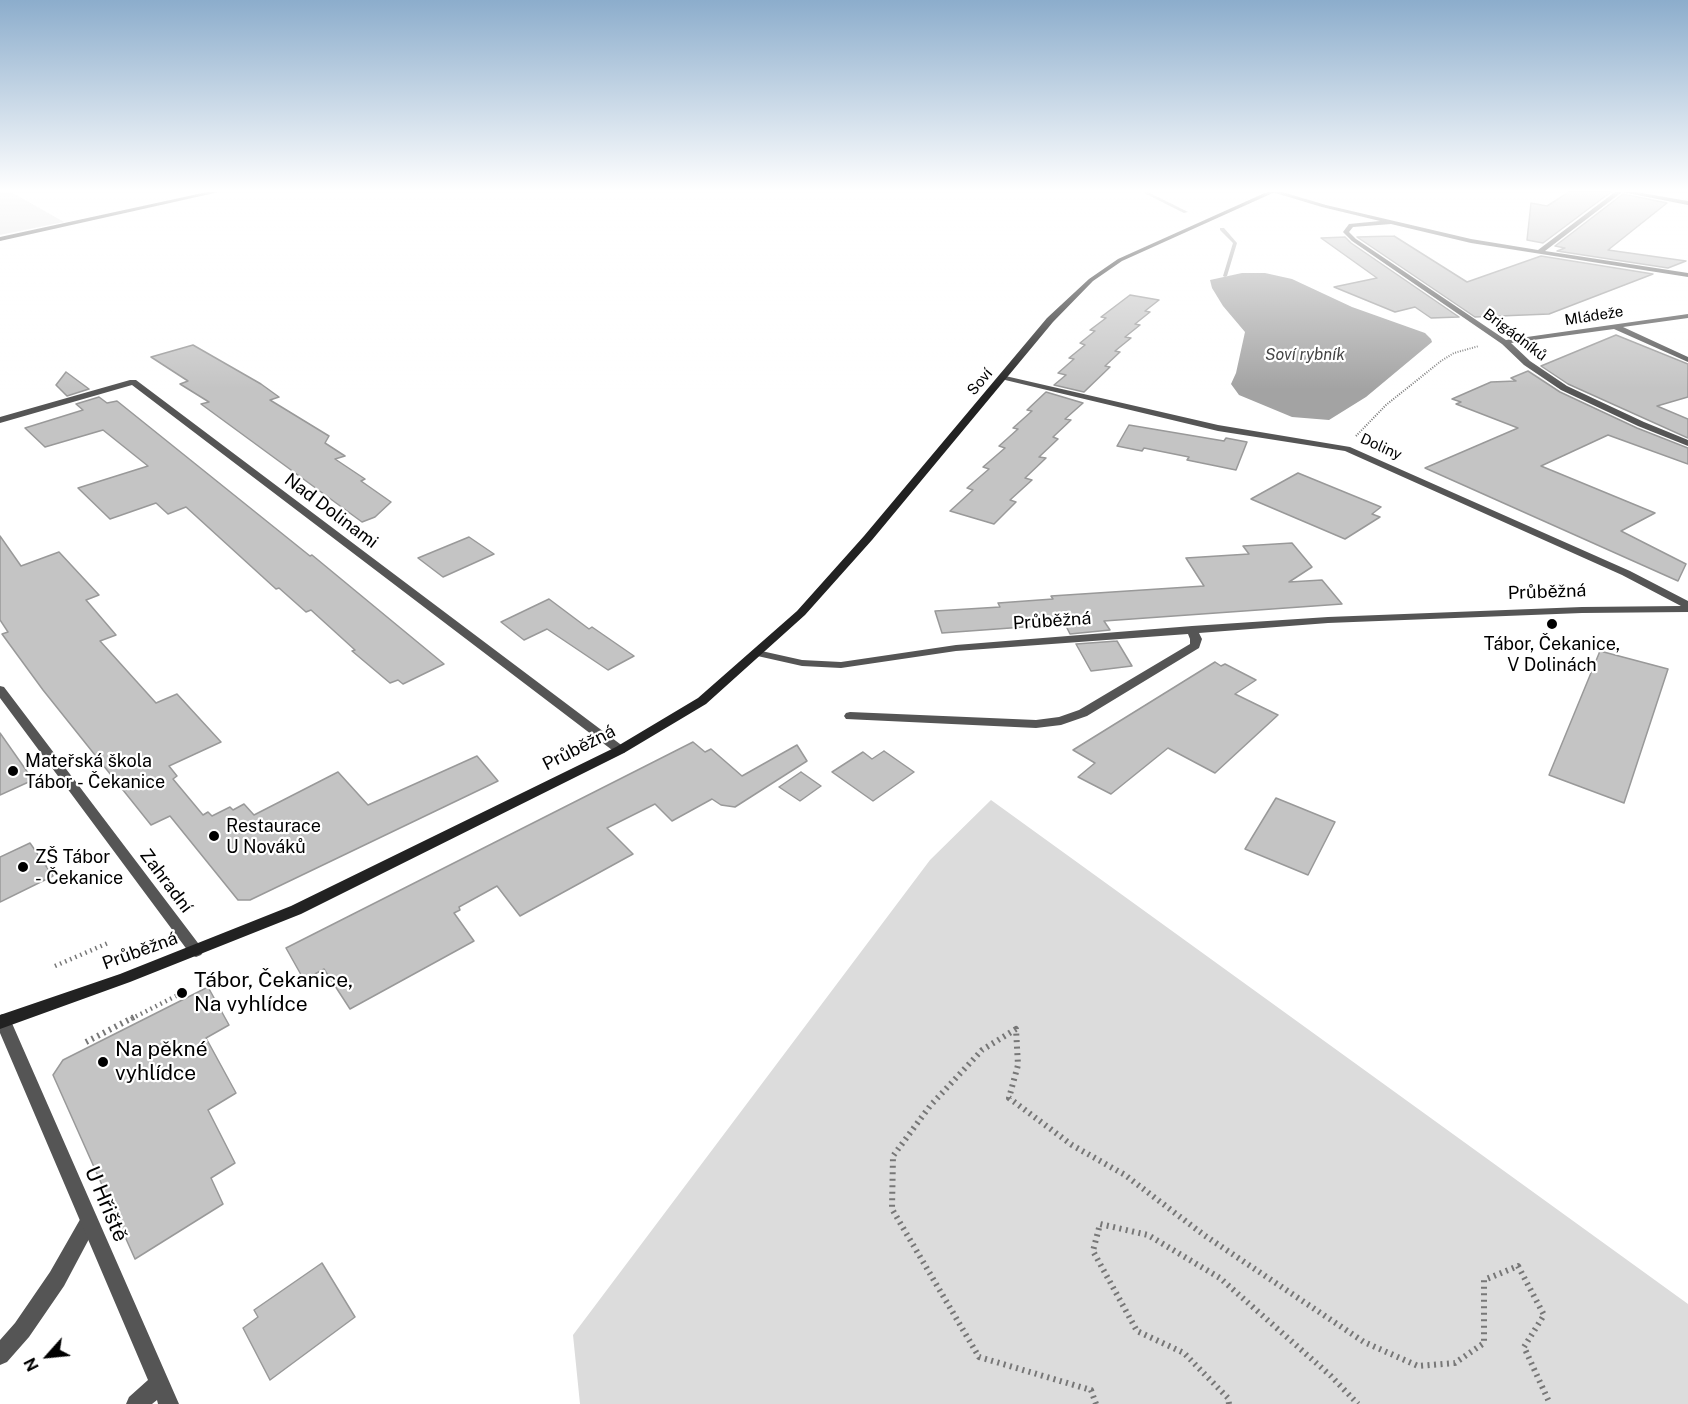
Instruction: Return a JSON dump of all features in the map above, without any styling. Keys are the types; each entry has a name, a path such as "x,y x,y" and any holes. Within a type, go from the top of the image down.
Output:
{"main road":[{"name":"Soví","path":"757,652 801,613 868,538 1050,320 1091,280 1105,269 1127,258"},
{"name":"Průběžná","path":"2,1022 196,951 296,910 620,750 702,701 757,652"}],"street":[{"name":"Brigádníků","path":"1380,258 1505,342 1527,363 1564,388 1688,443"},
{"path":"1575,258 1688,275"},
{"name":"Mládeže","path":"1505,342 1688,316"},
{"path":"1615,327 1688,360"},
{"name":"Doliny","path":"1004,376 1218,428 1347,449 1626,573 1688,607"},
{"name":"Nad Dolinami","path":"0,420 133,382 620,750"},
{"name":"Průběžná","path":"757,652 802,663 841,665 956,648 1192,629 1328,620 1688,607"},
{"path":"850,716 1036,724 1061,722 1083,712 1196,646 1192,629"},
{"name":"Zahradní","path":"0,690 196,951"},
{"name":"U Hřiště","path":"2,1022 169,1404"},
{"path":"0,1355 22,1330 51,1287 89,1222"},
{"path":"136,1404 159,1384"}],"path":[{"path":"1347,449 1362,428 1454,352 1505,342"},
{"path":"55,966 108,943"},
{"path":"86,1041 182,993"},
{"path":"1096,1404 1091,1389 1030,1374 979,1357 892,1209 892,1156 930,1106 982,1050 1016,1029 1018,1065 1009,1098 1072,1145 1125,1175 1204,1235 1364,1342 1418,1366 1455,1363 1484,1343 1484,1280 1518,1266 1544,1315 1524,1347 1550,1404"},
{"path":"1229,1404 1228,1398 1184,1353 1137,1331 1093,1251 1101,1224 1148,1235 1220,1278 1331,1376 1358,1404"}],"shaded area":[{"path":"991,800 1688,1304 1688,1404 580,1404 573,1335 930,860"}],"water":[{"name":"Soví rybník","path":"1242,273 1265,273 1292,279 1352,307 1425,333 1432,342 1366,397 1329,420 1292,417 1239,395 1231,384 1236,373 1245,332 1223,306 1210,280"}],"building":[{"path":"1348,258 1372,258 1459,317 1431,318 1415,307 1395,312 1334,287 1377,278"},
{"path":"1387,258 1428,258 1467,282 1537,258 1550,258 1653,274 1549,314 1475,317"},
{"path":"1600,258 1661,258 1686,261 1668,268"},
{"path":"1130,295 1159,300 1145,311 1150,312 1135,324 1140,325 1125,337 1131,338 1115,351 1120,352 1105,366 1110,367 1084,392 1054,385 1066,375 1058,373 1074,359 1069,358 1085,345 1080,343 1095,331 1090,330 1106,318 1101,317"},
{"path":"1616,335 1688,364 1688,397 1657,406 1688,419 1688,438 1568,384 1541,366"},
{"path":"193,345 261,384 279,397 270,400 329,436 325,443 345,456 335,459 365,479 361,481 391,502 375,517 362,522 201,404 209,402 180,384 188,381 151,357"},
{"path":"1528,371 1560,392 1637,428 1688,448 1688,464 1608,435 1541,466 1655,513 1621,531 1686,564 1678,581 1425,468 1518,428 1456,404 1461,402 1452,399 1491,382 1516,381 1511,378"},
{"path":"66,372 89,389 67,396 56,385"},
{"path":"1046,392 1083,403 1065,419 1071,420 1053,437 1058,439 1039,457 1046,458 1025,478 1032,480 1010,500 1016,502 994,524 950,511 973,490 967,488 989,469 983,467 1005,448 999,446 1018,429 1013,428 1032,411 1027,410"},
{"path":"99,397 107,403 117,401 310,556 312,555 444,664 403,684 398,680 390,683 352,651 355,650 311,610 306,612 279,588 276,589 186,507 168,514 156,503 110,519 78,488 148,466 103,430 45,447 25,428 83,410 76,404"},
{"path":"1129,425 1224,441 1226,438 1247,442 1236,470 1187,460 1189,457 1144,448 1142,451 1117,446"},
{"path":"1298,473 1381,507 1372,514 1380,517 1345,539 1251,499"},
{"path":"0,536 21,566 59,552 99,595 86,600 116,635 100,641 156,703 177,694 221,742 169,766 177,776 173,779 203,815 208,812 212,816 230,807 233,810 244,804 254,815 338,772 368,805 477,756 498,781 250,900 238,900 170,816 151,825 43,690 2,634 8,632 0,620"},
{"path":"469,537 494,554 443,577 418,558"},
{"path":"1292,543 1312,567 1289,582 1322,580 1342,604 1104,621 1110,630 1070,634 1065,624 942,633 935,611 1000,607 998,603 1053,599 1051,596 1204,586 1186,558 1249,554 1243,546"},
{"path":"549,599 589,629 592,627 634,656 608,670 547,629 524,640 501,622"},
{"path":"1117,641 1132,666 1091,671 1076,644"},
{"path":"1600,651 1668,669 1624,803 1549,775"},
{"path":"1215,662 1221,666 1225,664 1256,680 1235,694 1278,715 1215,773 1168,748 1111,794 1078,777 1095,763 1073,750"},
{"name":"Mateřská škola Tábor - Čekanice","path":"0,733 33,780 0,795"},
{"path":"693,742 705,752 711,749 742,776 797,745 807,761 735,807 721,805 712,799 672,821 655,804 607,828 633,854 520,916 497,886 459,907 460,910 454,913 474,941 350,1009 324,969 304,980 286,948"},
{"path":"884,751 914,772 873,801 832,772 863,752 872,759"},
{"path":"801,772 821,786 800,801 779,787"},
{"path":"1276,798 1335,822 1308,875 1245,849"},
{"name":"ZŠ Tábor - Čekanice","path":"30,843 53,876 0,902 0,857"},
{"path":"208,987 229,1025 206,1038 236,1093 208,1110 235,1163 211,1178 223,1204 135,1259 53,1075 63,1060"},
{"path":"322,1263 355,1317 270,1380 243,1328 258,1317 254,1310"}],"waterway":[{"path":"1225,276 1231,258"}],"place":[{"name":"Tábor, Čekanice, V Dolinách","path":"1552,624"},
{"name":"Mateřská škola Tábor - Čekanice","path":"13,771"},
{"name":"Restaurace U Nováků","path":"214,836"},
{"name":"ZŠ Tábor - Čekanice","path":"23,867"},
{"name":"Tábor, Čekanice, Na vyhlídce","path":"182,993"},
{"name":"Na pěkné vyhlídce","path":"103,1062"}]}
